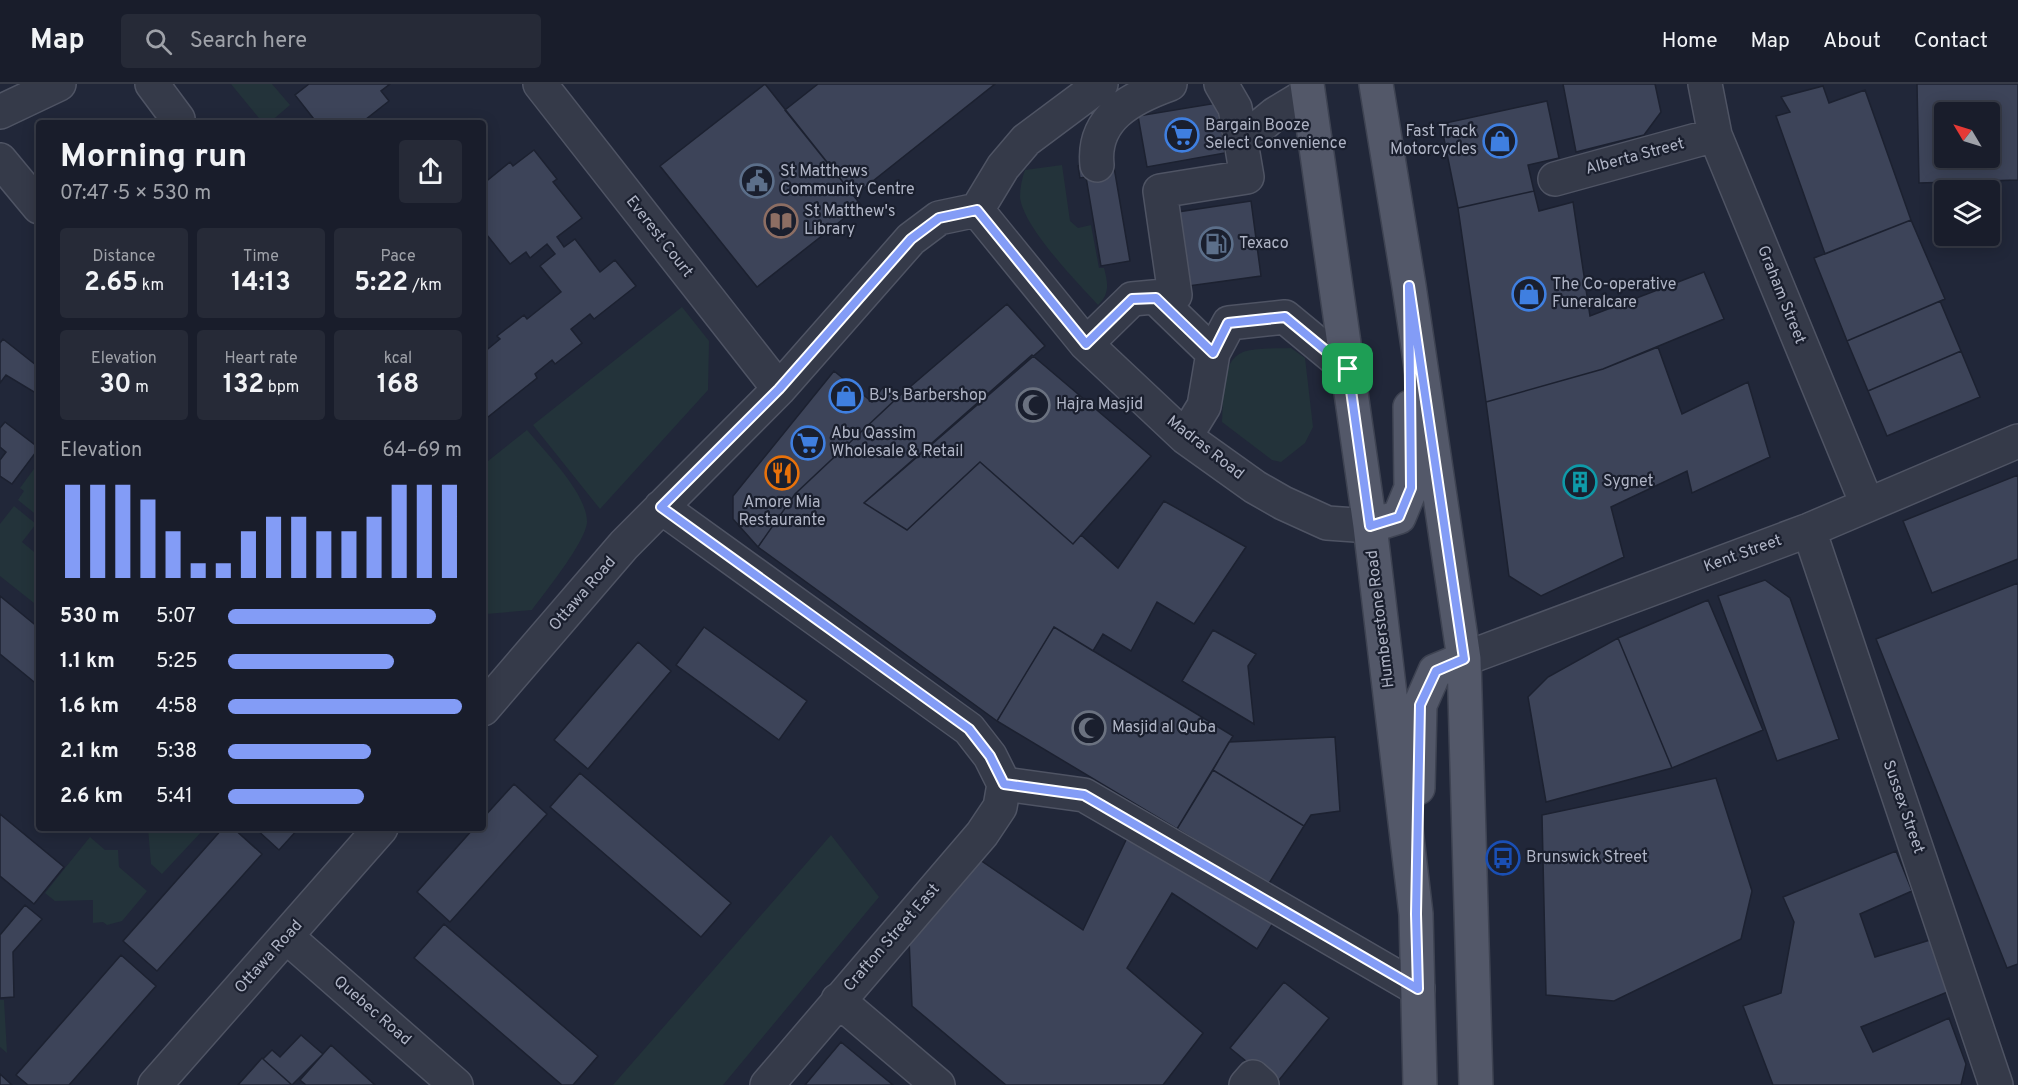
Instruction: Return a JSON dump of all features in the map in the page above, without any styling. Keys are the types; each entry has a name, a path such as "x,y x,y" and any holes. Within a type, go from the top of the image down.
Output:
{"main road":[{"path":"1376,84 1409,286 1464,659 1476,1085"},
{"name":"Humberstone Road","path":"1307,89 1370,526 1416,914 1420,1085"},
{"path":"1370,526 1399,517 1411,488 1409,286"},
{"path":"1416,914 1420,705 1436,671 1464,659"}],"street":[{"path":"0,112 59,84"},
{"path":"152,84 178,118"},
{"name":"Everest Court","path":"540,84 779,389"},
{"path":"977,210 1003,168 1026,140 1101,84"},
{"path":"1096,165 1095,147 1103,128 1121,108 1140,95 1170,84"},
{"path":"1086,344 1132,299 1175,295 1160,192 1246,177 1235,108 1221,84"},
{"name":"Graham Street","path":"1705,84 1715,135 1867,504"},
{"path":"1241,142 1307,89"},
{"name":"Alberta Street","path":"1555,179 1715,135"},
{"name":"Ottawa Road","path":"486,700 494,675 779,389 911,239 939,218 977,210"},
{"name":"Madras Road","path":"977,210 1086,344 1185,437 1256,487 1283,503 1327,524 1370,526"},
{"path":"1156,298 1213,353"},
{"path":"1185,437 1204,406 1213,353 1228,323 1285,317 1348,369"},
{"name":"Kent Street","path":"1464,659 1809,530 2018,441"},
{"path":"661,507 969,729 990,756 1004,784 1084,795 1418,989"},
{"name":"Sussex Street","path":"1809,530 2003,1077"},
{"name":"Crafton Street East","path":"767,1085 982,834 1000,807 1004,784"},
{"name":"Ottawa Road","path":"155,1085 378,831"},
{"name":"Quebec Road","path":"287,937 456,1085"},
{"path":"838,1000 938,1085"},
{"path":"1246,1085 1253,1077 1262,1085"}],"shaded area":[{"path":"231,84 272,84 290,105 272,120 261,120"},
{"path":"1062,165 1070,221 1078,228 1091,225 1099,268 1104,268 1107,288 1105,297 1098,305 1040,238 1023,209 1020,197 1025,170"},
{"path":"682,307 709,341 708,390 600,509 533,425"},
{"path":"1291,348 1305,358 1313,427 1305,443 1281,462 1272,460 1222,422 1223,393 1226,373 1235,357 1254,349"},
{"path":"527,430 572,485 585,510 587,521 581,540 532,610 486,614 486,463"},
{"path":"36,466 36,515 18,500 24,491 20,488"},
{"path":"14,506 36,524 22,542 36,554 36,605 0,576 0,524"},
{"path":"148,831 202,831 162,874 151,864"},
{"path":"831,835 879,897 723,1085 613,1085"},
{"path":"90,837 105,850 118,850 119,867 147,891 122,921 107,925 103,922 93,923 93,900 55,901 45,893"},
{"path":"0,1000 4,1000 7,1053 0,1047"}],"building":[{"path":"309,84 390,84 381,91 389,101 365,120 315,120 295,95"},
{"name":"St Matthews Community Centre","path":"765,84 861,205 757,287 660,166"},
{"path":"818,84 995,84 854,196 785,110"},
{"path":"1563,84 1655,84 1661,112 1644,135 1576,152"},
{"path":"1917,84 2018,84 2018,180 1934,180 1934,183 1919,183"},
{"path":"1823,86 1829,103 1865,90 1911,220 1825,254 1776,116 1790,112 1781,97"},
{"name":"Fast Track Motorcycles","path":"1547,101 1559,158 1528,165 1534,191 1458,208 1441,124"},
{"name":"Bargain Booze Select Convenience","path":"1217,103 1225,153 1147,167 1138,116"},
{"path":"534,150 557,179 553,182 582,218 557,237 564,247 575,239 600,272 615,260 636,286 594,319 590,314 571,329 582,343 555,364 552,360 535,374 537,378 486,419 486,351 500,339 497,336 524,315 527,319 561,292 540,266 555,254 547,244 530,258 526,252 510,264 486,234 486,182 510,162 513,166"},
{"path":"1089,165 1090,171 1114,167 1130,261 1101,266 1086,177 1080,178 1078,166"},
{"name":"The Co-operative Funeralcare","path":"1534,191 1539,211 1573,202 1590,316 1704,272 1724,319 1603,369 1486,402 1458,208"},
{"name":"Texaco","path":"1251,201 1261,276 1181,287 1171,213"},
{"path":"1911,220 1945,299 1847,341 1814,258"},
{"path":"1940,301 1961,351 1868,391 1847,341"},
{"path":"1007,304 1045,346 864,503 907,530 980,462 1073,544 1081,535 1118,568 1164,501 1246,547 1194,624 1157,602 1131,651 1103,634 1093,651 1054,627 997,721 758,547 795,494 897,398"},
{"path":"3,339 36,365 36,393 6,375 0,383 0,343"},
{"name":"Sygnet","path":"1658,347 1682,414 1748,382 1770,457 1692,493 1687,471 1611,507 1624,557 1541,596 1509,576 1486,402 1603,369"},
{"path":"1961,351 1980,397 1887,436 1868,391"},
{"name":"Hajra Masjid","path":"1032,355 1151,456 1073,544 980,462 907,530 864,503"},
{"path":"834,371 872,402 883,387 897,398 795,494 758,547 733,519 733,496"},
{"path":"5,422 36,446 36,452 12,484 0,476 0,460 6,452 0,447 0,428"},
{"path":"2018,475 2018,559 1932,593 1903,521"},
{"path":"1765,580 1790,598 1839,739 1777,761 1718,596"},
{"path":"2018,583 2018,964 2007,968 1876,639"},
{"path":"0,596 36,626 36,684 0,654"},
{"path":"1708,600 1763,730 1672,768 1618,638"},
{"path":"704,627 807,701 779,740 676,665"},
{"path":"1054,627 1233,736 1177,829 997,721"},
{"path":"1213,630 1256,654 1248,666 1254,724 1182,681"},
{"path":"1618,638 1672,768 1546,802 1528,697 1548,677"},
{"path":"638,642 671,671 588,769 554,740"},
{"path":"1335,737 1340,811 1311,815 1304,826 1213,770 1229,742"},
{"path":"1213,770 1304,826 1268,885 1177,829"},
{"path":"580,773 731,903 701,937 550,807"},
{"path":"1716,778 1752,891 1741,939 1614,1001 1546,995 1542,815"},
{"path":"514,784 547,814 450,922 417,892 471,831 486,831 486,815"},
{"path":"0,814 64,867 34,904 0,876"},
{"path":"220,831 236,831 262,854 157,971 123,941"},
{"path":"258,831 296,831 279,850"},
{"path":"1127,838 1273,923 1257,949 1172,893 1127,968 1203,1033 1163,1085 1006,1085 912,1006 909,939 977,858 1083,930"},
{"path":"1896,851 1912,891 1860,914 1875,957 1930,940 1950,991 1861,1027 1873,1052 1949,1018 1966,1064 1961,1085 1773,1085 1743,1006 1781,993 1794,922 1783,897"},
{"path":"25,905 42,919 13,952 14,997 0,998 0,935"},
{"path":"444,924 598,1056 573,1085 562,1085 414,958"},
{"path":"121,955 156,986 69,1085 28,1085 16,1075"},
{"path":"1284,982 1329,1018 1275,1085 1230,1048"},
{"path":"301,1035 323,1054 292,1085 263,1059 272,1050 280,1057"},
{"path":"841,1042 893,1085 805,1085"},
{"path":"331,1045 375,1085 306,1085 300,1080"},
{"path":"263,1059 292,1085 238,1085"},
{"path":"0,1074 12,1085 0,1085"}],"place":[{"name":"Bargain Booze Select Convenience","path":"1182,135"},
{"name":"Fast Track Motorcycles","path":"1500,141"},
{"name":"St Matthews Community Centre","path":"757,181"},
{"name":"St Matthew's Library","path":"781,221"},
{"name":"Texaco","path":"1216,244"},
{"name":"The Co-operative Funeralcare","path":"1529,294"},
{"name":"BJ's Barbershop","path":"846,396"},
{"name":"Hajra Masjid","path":"1033,405"},
{"name":"Abu Qassim Wholesale & Retail","path":"808,443"},
{"name":"Amore Mia Restaurante","path":"782,473"},
{"name":"Sygnet","path":"1580,482"},
{"name":"Masjid al Quba","path":"1089,728"},
{"name":"Brunswick Street","path":"1503,858"}],"route":[{"path":"977,210 1086,344 1132,299 1156,298 1213,353 1228,323 1285,317 1348,369 1370,526 1399,517 1411,488 1409,286 1464,659 1436,671 1420,705 1416,914 1418,989 1084,795 1004,784 990,756 969,729 661,507 779,389 911,239 939,218 977,210"}]}
